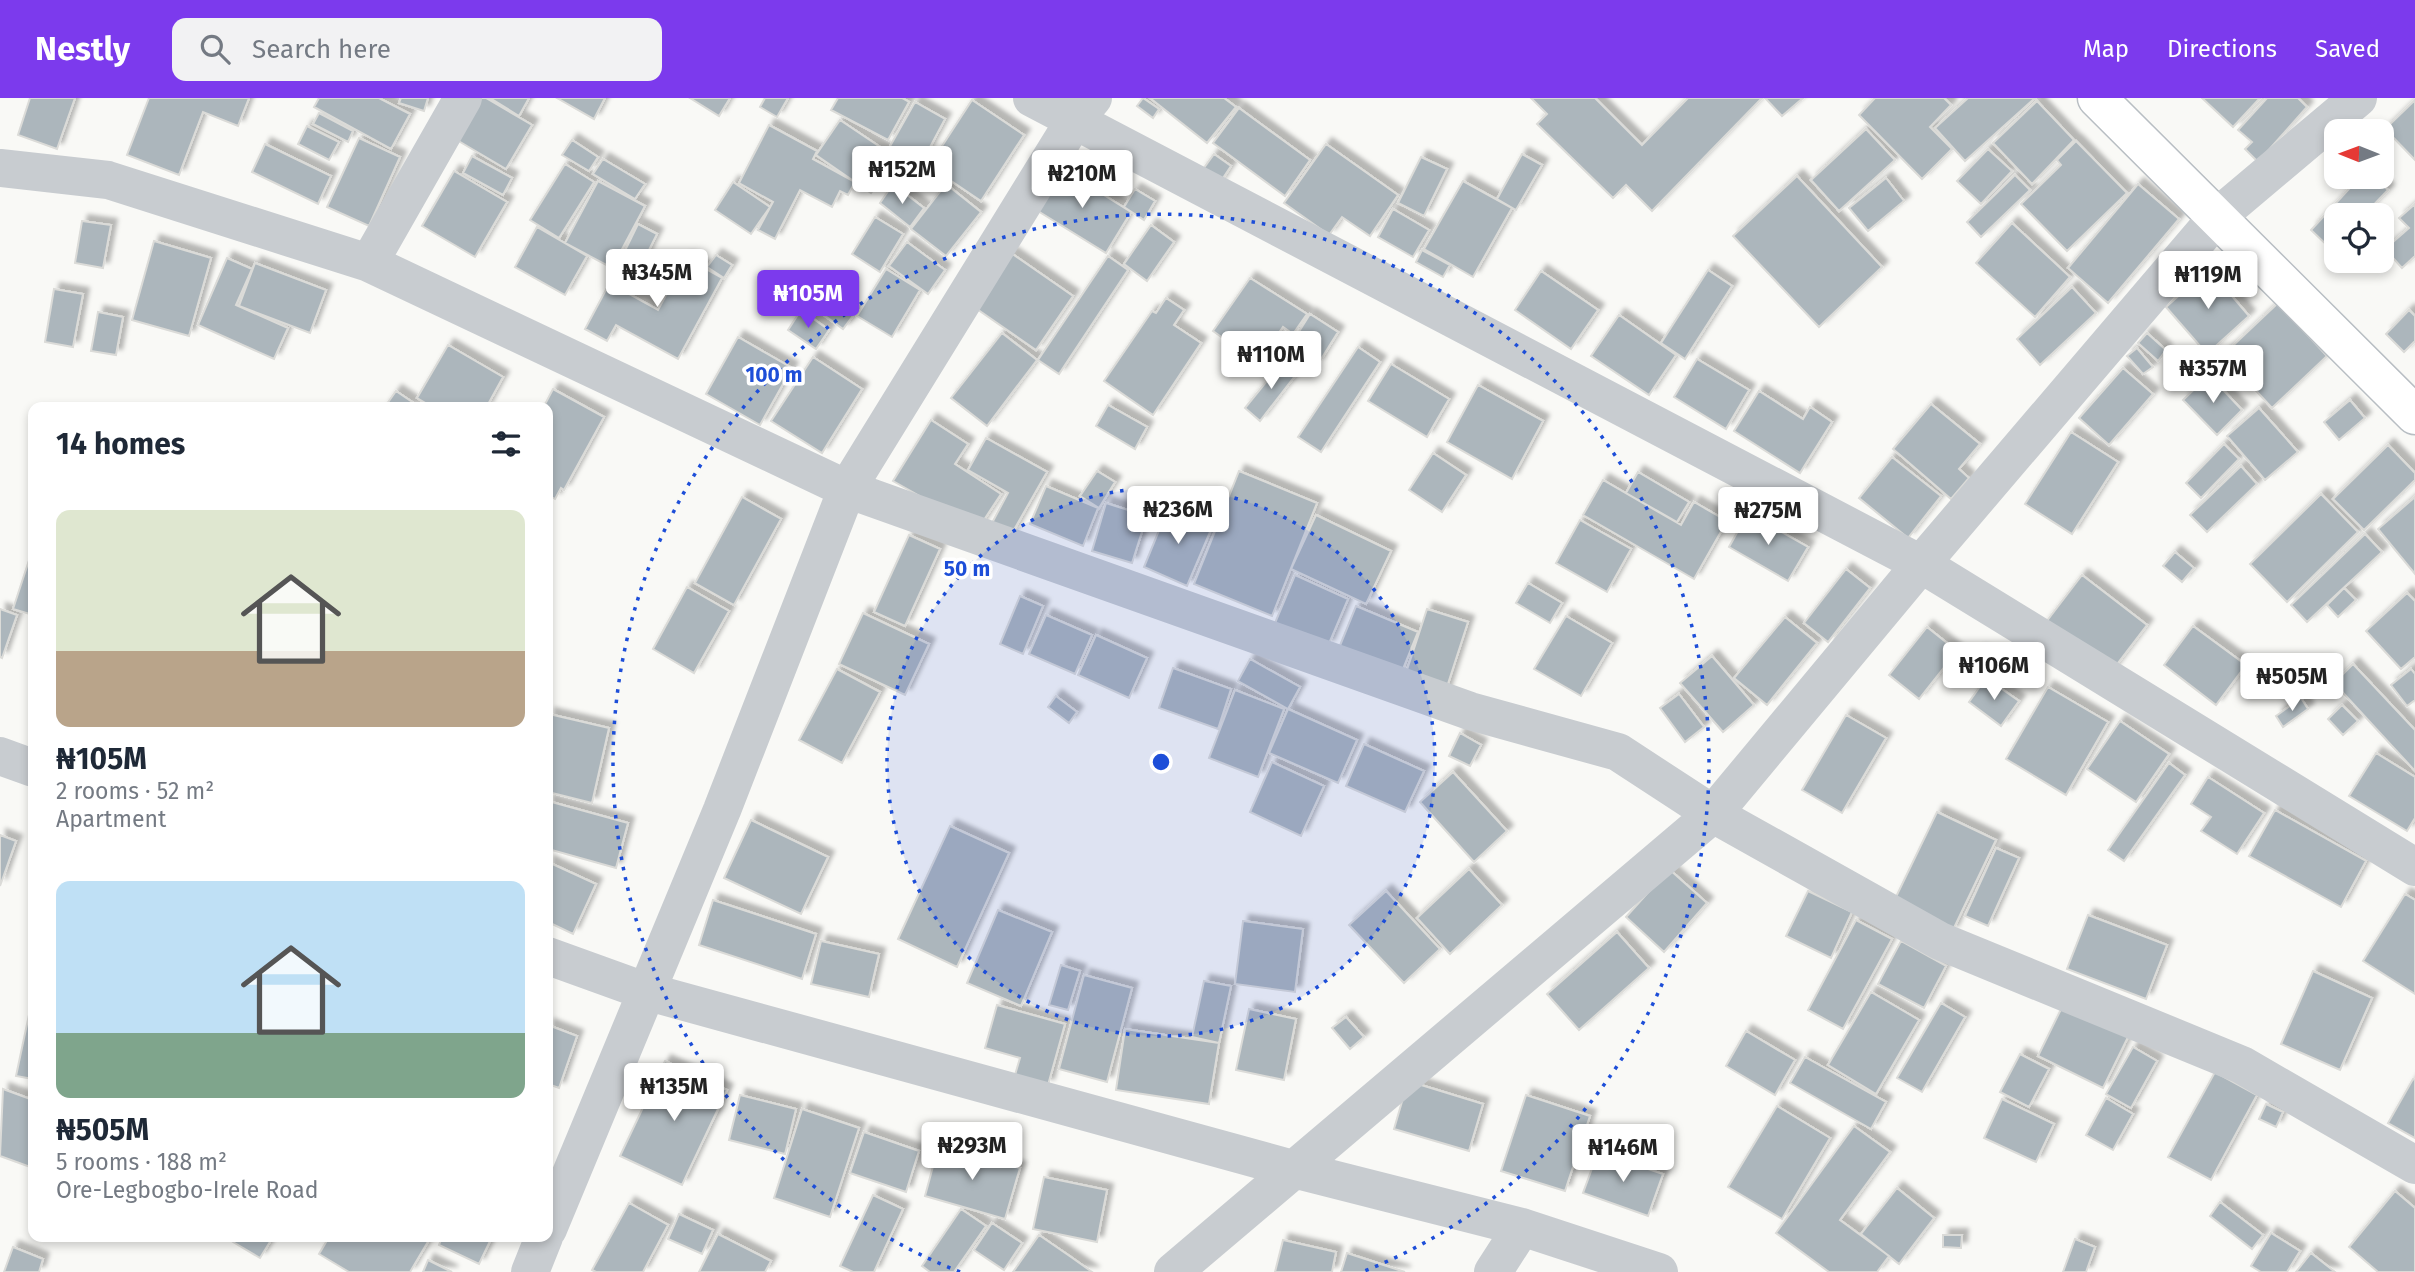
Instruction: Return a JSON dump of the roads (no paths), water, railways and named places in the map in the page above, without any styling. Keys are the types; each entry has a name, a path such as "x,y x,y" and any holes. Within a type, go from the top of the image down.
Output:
{"main road":[{"path":"2097,98 2415,415"}],"street":[{"path":"369,263 463,98"},
{"path":"1032,98 1083,110 1921,564 2415,867"},
{"path":"1173,1272 1713,814 1921,564 2218,216 2358,98"},
{"path":"553,1217 722,810 847,489 1083,110"},
{"path":"0,168 108,180 369,263 847,489 1469,711 1618,752 1713,814 1940,941 2242,1065 2415,1165"},
{"path":"0,756 28,766"},
{"path":"553,958 645,991 1293,1169 1522,1227 1659,1272"},
{"path":"1493,1272 1522,1227"},
{"path":"530,1272 542,1242"}]}
